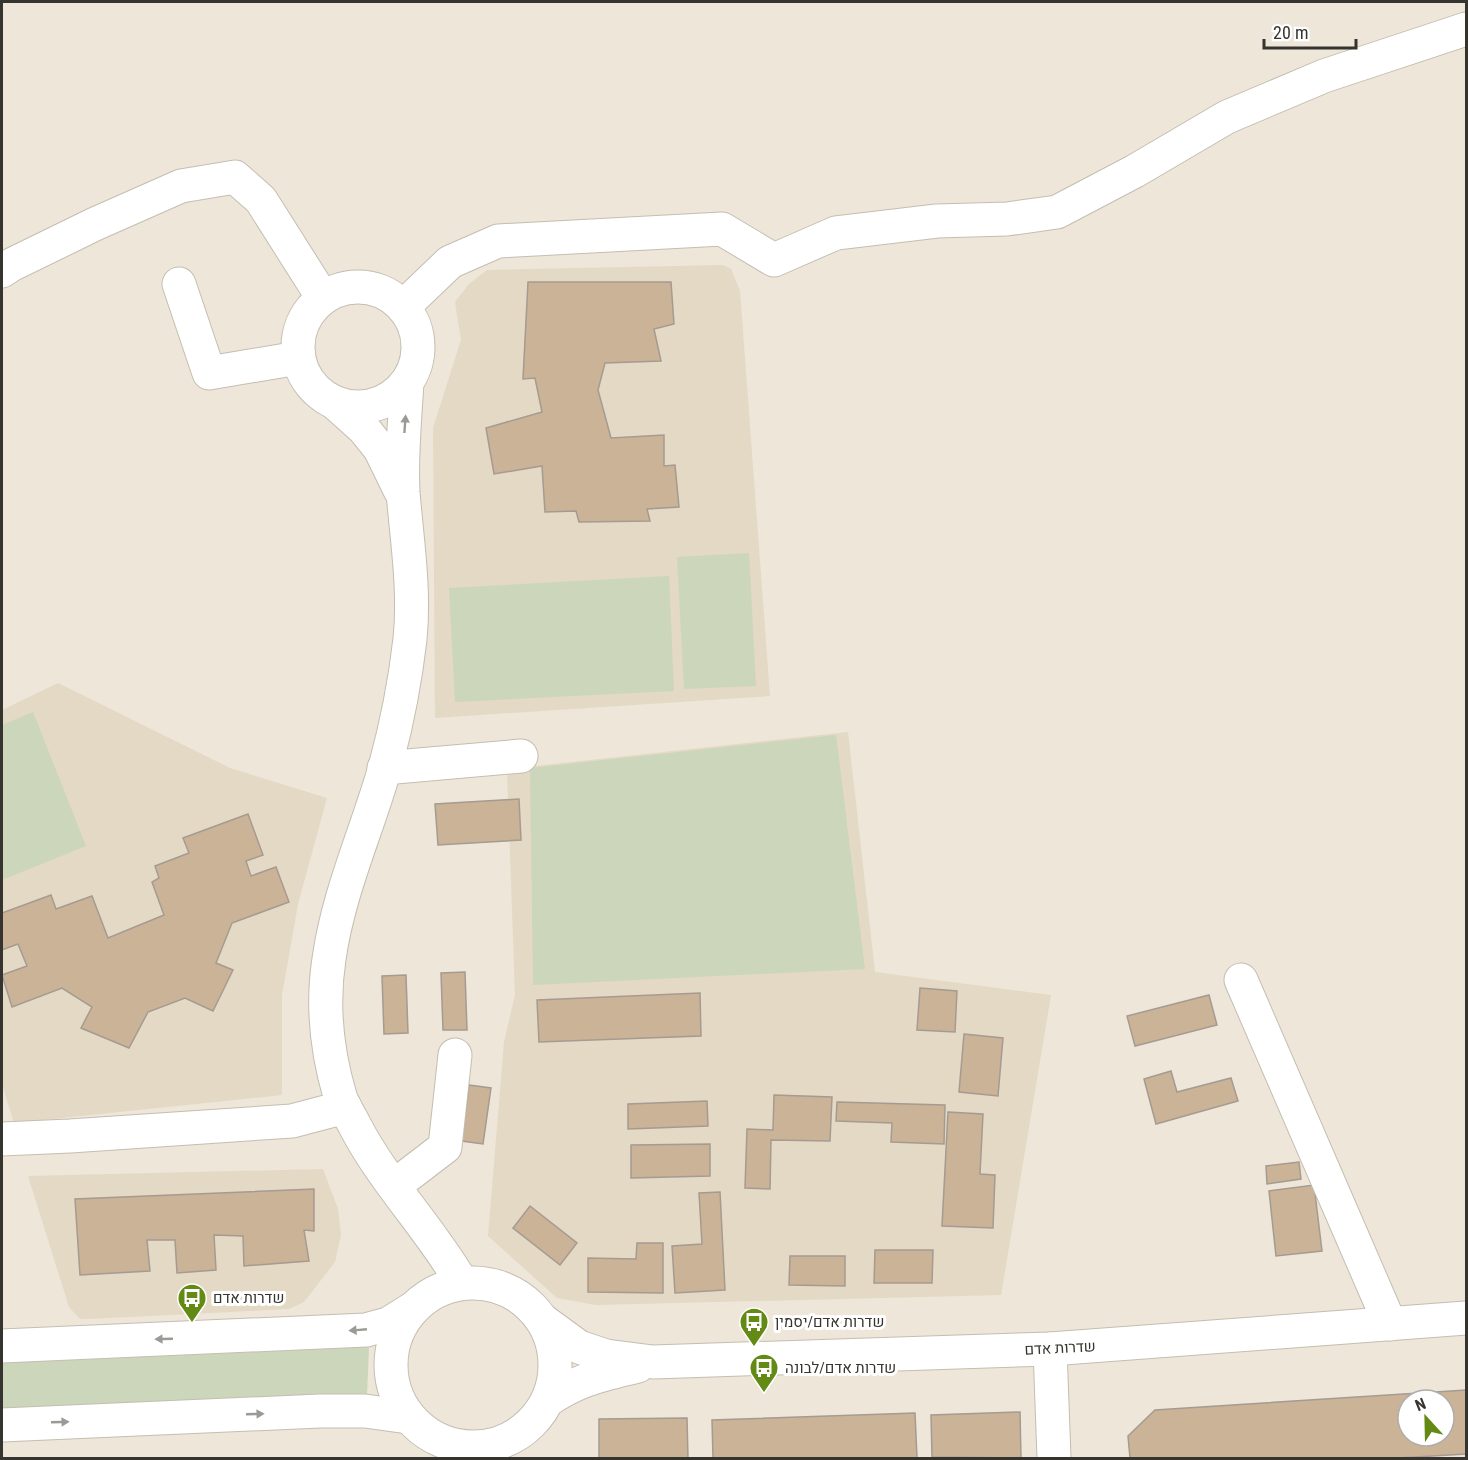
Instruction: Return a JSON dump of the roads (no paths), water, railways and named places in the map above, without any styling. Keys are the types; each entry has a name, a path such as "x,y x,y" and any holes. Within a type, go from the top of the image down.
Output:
{"street":[{"path":"404,307 450,262 498,241 722,229 774,260 836,233 937,221 1007,219 1058,212 1135,171 1227,117 1324,76 1467,29"},
{"path":"2,271 95,224 181,186 235,177 261,200 323,298"},
{"path":"179,284 209,374 298,358"},
{"path":"335,403 354,407 375,405 393,396 407,382 416,364 418,344 414,324 404,307 382,292 356,286 339,290 323,298 302,324 298,341 298,358 305,376 318,392 335,403 364,429 380,449 405,503"},
{"path":"407,382 403,456 413,586 410,639 400,699 384,768 340,908 329,958 326,997 329,1046 340,1098 369,1153 446,1255 462,1283"},
{"path":"384,768 521,756"},
{"path":"1241,980 1390,1324"},
{"path":"394,1186 445,1147 455,1055"},
{"path":"2,1139 292,1121 345,1107"},
{"name":"שדרות אדם","path":"2,1346 366,1330 388,1324 435,1292 462,1283 497,1286 523,1299 542,1320 579,1347 606,1356 653,1362 1050,1349 1467,1318"},
{"name":"שדרות אדם","path":"412,1309 396,1333 390,1361 394,1392 428,1437"},
{"name":"שדרות אדם","path":"539,1412 555,1375 554,1346 542,1320"},
{"path":"1050,1349 1054,1458"},
{"name":"שדרות אדם","path":"2,1425 365,1410 428,1437 456,1446 479,1448 507,1440 567,1387 587,1379 653,1362"},
{"path":"510,1458 539,1412"}],"place":[{"name":"שדרות אדם","path":"192,1324"},
{"name":"שדרות אדם/יסמין","path":"754,1348"},
{"name":"שדרות אדם/לבונה","path":"764,1394"}]}
